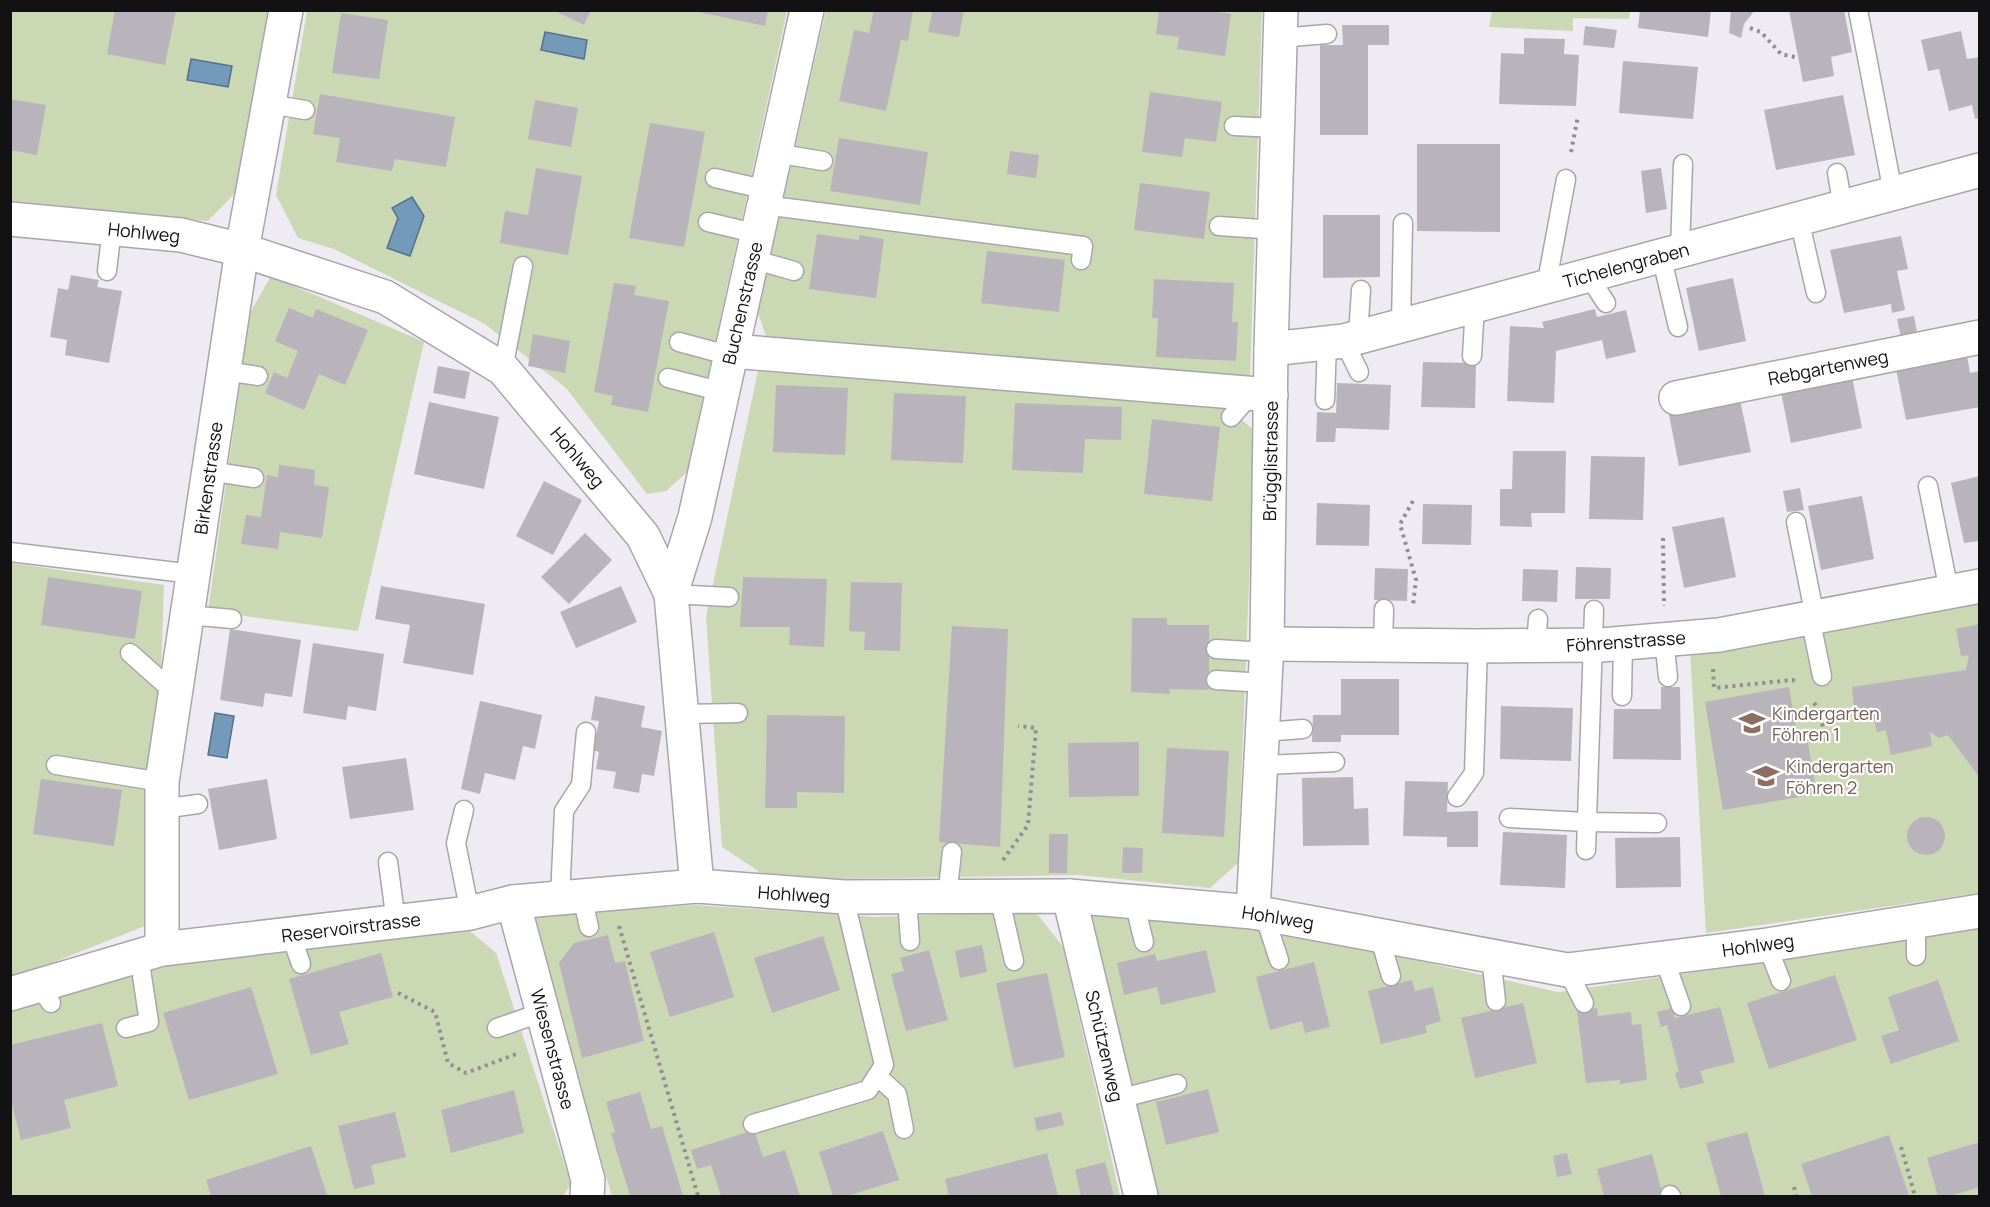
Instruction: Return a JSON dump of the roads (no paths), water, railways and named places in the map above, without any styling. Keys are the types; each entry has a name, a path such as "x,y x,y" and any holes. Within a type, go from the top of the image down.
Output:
{"street":[{"name":"Birkenstrasse","path":"151,953 162,796 193,574 242,250 286,10"},
{"name":"Buchenstrasse","path":"672,594 695,517 807,10"},
{"name":"Brügglistrasse","path":"1259,913 1249,804 1261,765 1266,660 1251,402 1271,349 1281,24"},
{"name":"Tichelengraben","path":"1271,349 1343,340 1980,170"},
{"name":"Hohlweg","path":"10,219 181,235 242,250 385,297 503,369 643,536 672,594 697,886 844,897 1069,896 1259,913 1567,970 1767,945 1980,911"},
{"name":"Rebgartenweg","path":"1676,398 1980,337"},
{"path":"731,354 1251,402"},
{"name":"Föhrenstrasse","path":"1266,660 1395,645 1478,646 1537,632 1607,644 1710,636 1964,589"},
{"name":"Reservoirstrasse","path":"34,994 151,953 296,950 396,922 470,913 513,902 585,904 697,886"},
{"name":"Schützenweg","path":"1069,896 1141,1197"},
{"name":"Wiesenstrasse","path":"513,902 588,1180 587,1197"}],"lane":[{"path":"1858,10 1893,193"},
{"path":"1281,24 1327,34"},
{"path":"269,104 305,110"},
{"path":"1234,126 1278,128"},
{"path":"776,153 823,161"},
{"path":"1678,327 1671,253 1683,164"},
{"path":"1837,173 1844,207"},
{"path":"715,178 760,222 794,271"},
{"path":"1546,287 1566,179"},
{"path":"1800,219 1816,293"},
{"path":"708,222 760,222 1083,246 1081,260"},
{"path":"1401,325 1403,223"},
{"path":"1219,226 1275,230"},
{"path":"107,271 112,228"},
{"path":"503,369 523,266"},
{"path":"1588,275 1606,303"},
{"path":"1325,400 1361,290"},
{"path":"1472,356 1475,305"},
{"path":"1343,340 1359,372"},
{"path":"679,342 731,354"},
{"path":"224,371 258,376"},
{"path":"668,378 723,392"},
{"path":"209,471 254,478"},
{"path":"1928,486 1964,589"},
{"path":"1796,522 1822,676"},
{"path":"10,552 193,574"},
{"path":"672,594 729,597"},
{"path":"1384,609 1395,645"},
{"path":"1594,610 1607,644 1622,696"},
{"path":"188,615 232,619"},
{"path":"1664,639 1668,677"},
{"path":"1586,850 1586,822 1607,644"},
{"path":"1457,797 1474,773 1478,646"},
{"path":"1216,648 1266,660"},
{"path":"130,653 176,694"},
{"path":"1216,680 1266,660"},
{"path":"682,714 738,714"},
{"path":"1262,732 1303,729"},
{"path":"585,904 564,811 581,785 586,732"},
{"path":"1261,765 1335,762"},
{"path":"56,765 162,796 198,804"},
{"path":"464,810 456,843 470,913"},
{"path":"1509,818 1657,823"},
{"path":"952,852 975,897 1014,961"},
{"path":"388,862 396,922"},
{"path":"753,1124 868,1090 884,1065 844,897"},
{"path":"907,897 910,941"},
{"path":"1134,902 1144,942"},
{"path":"1259,913 1279,960"},
{"path":"1916,921 1916,956"},
{"path":"1379,935 1391,976"},
{"path":"1767,945 1781,981"},
{"path":"126,1028 149,1022 151,953"},
{"path":"1491,956 1496,1000"},
{"path":"1664,958 1681,1006"},
{"path":"1567,970 1584,1003"},
{"path":"497,1028 547,1027"},
{"path":"877,1076 897,1094 904,1129"},
{"path":"1118,1099 1177,1084"}],"water":[{"path":"545,32 587,40 584,59 541,50"},
{"path":"191,59 232,66 228,87 187,80"},
{"path":"412,197 424,216 410,256 387,248 398,218 392,208"},
{"path":"215,713 234,716 227,758 208,755"}],"place":[{"name":"Kindergarten Föhren 1","path":"1752,723"},
{"name":"Kindergarten Föhren 2","path":"1766,776"}]}
